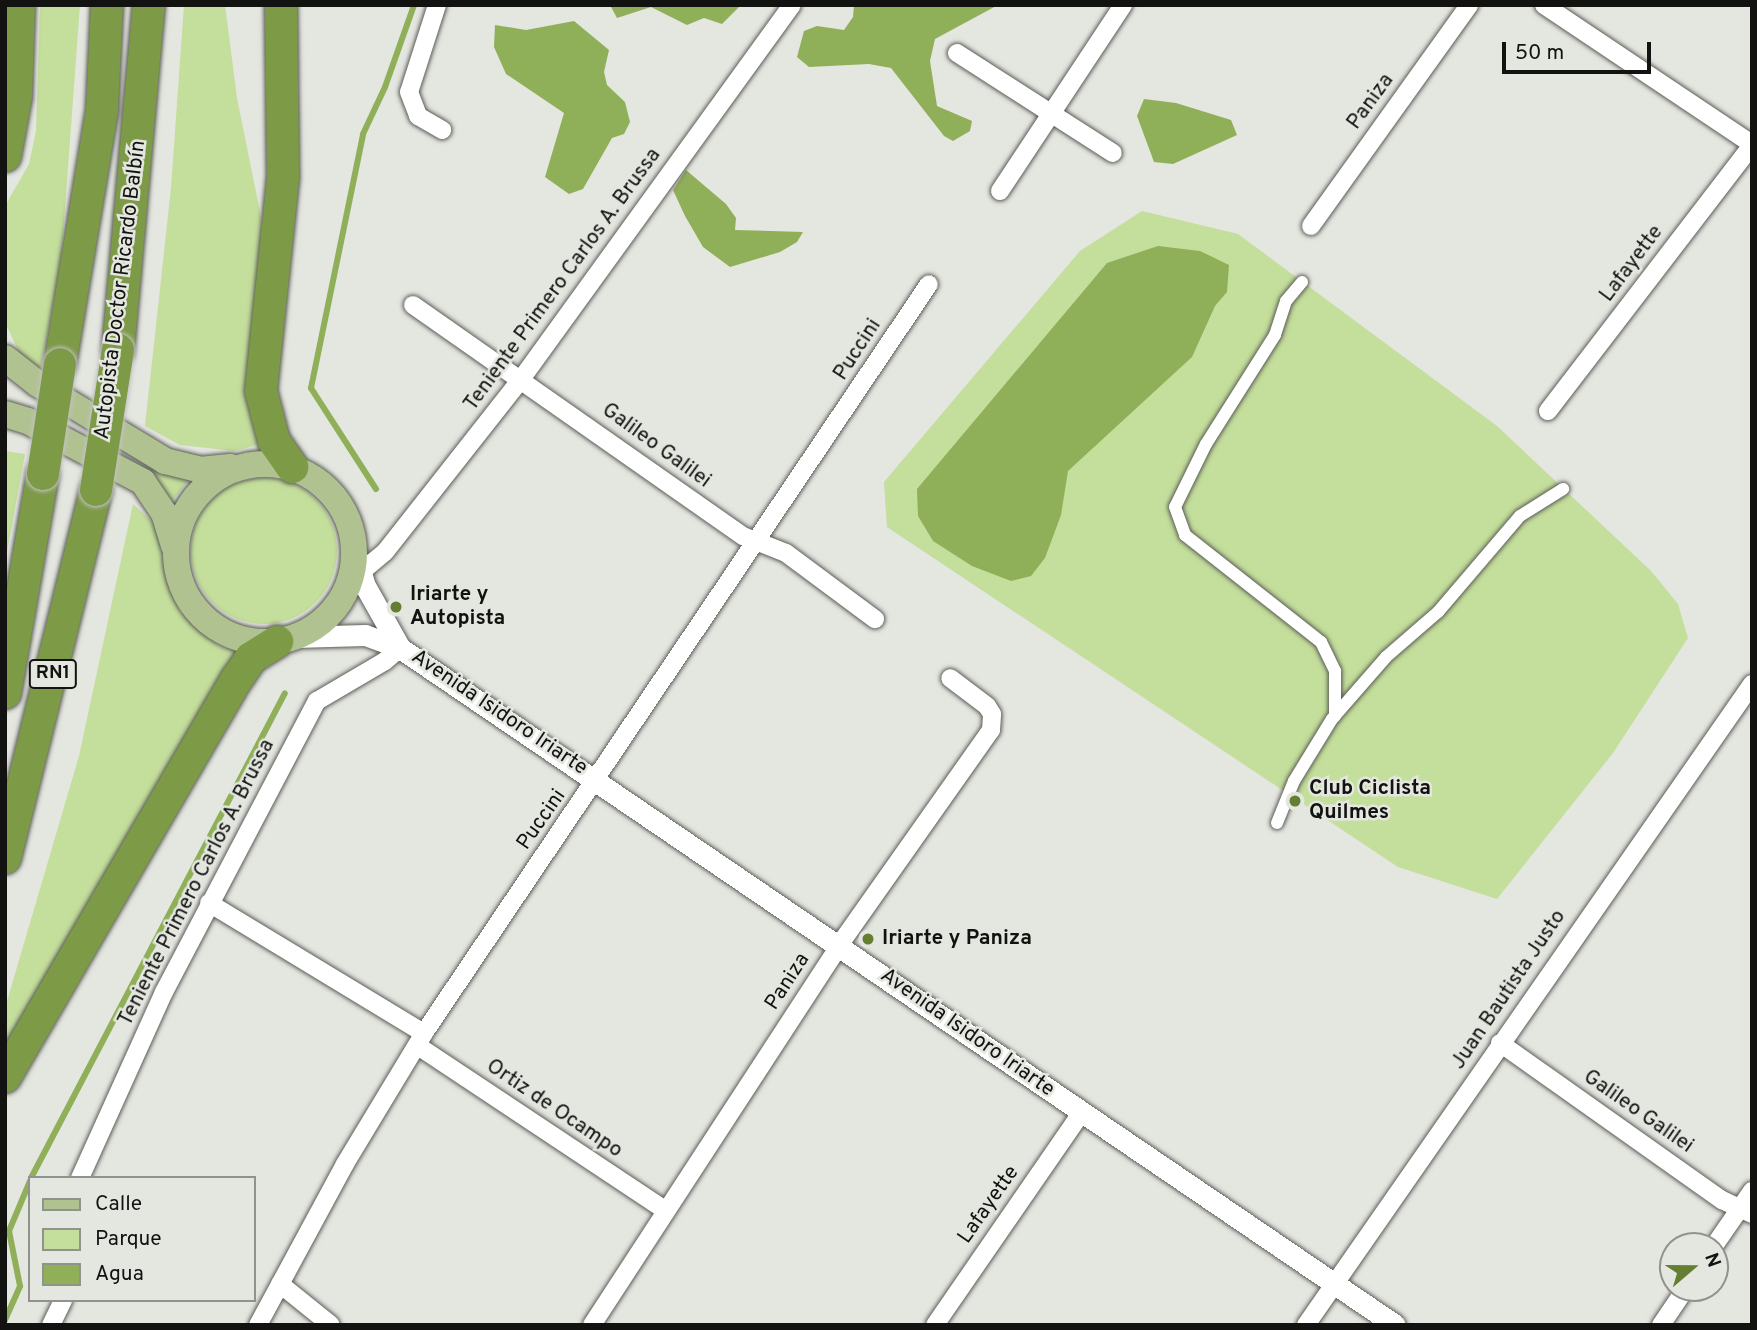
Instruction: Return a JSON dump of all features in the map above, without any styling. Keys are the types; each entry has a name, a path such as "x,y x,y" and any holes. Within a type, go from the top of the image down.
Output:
{"highway":[{"path":"5,156 16,96 19,5"},
{"name":"Autopista Doctor Ricardo Balbín","path":"5,693 102,110 107,5"},
{"name":"Autopista Doctor Ricardo Balbín","path":"5,858 96,489 118,349 149,5"},
{"path":"281,5 283,178 261,391 274,441 292,467"},
{"path":"5,1077 237,679 251,658 285,640"}],"main road":[{"path":"5,358 38,384 166,461 201,470 267,463 292,467 317,480 336,498 348,522 357,560 332,612 285,640 251,641 226,634 205,619 188,600 178,576 175,550 164,513 143,482 13,420"},
{"path":"175,550 180,522 194,497 216,477 242,466"}],"street":[{"path":"437,5 409,92 418,116 442,131"},
{"name":"Teniente Primero Carlos A. Brussa","path":"357,560 385,552 522,378 792,5"},
{"path":"1000,191 1123,5"},
{"name":"Paniza","path":"1311,226 1469,5"},
{"path":"1544,5 1752,144"},
{"path":"957,52 1049,115 1114,153"},
{"name":"Lafayette","path":"1548,411 1752,144"},
{"path":"1303,282 1286,301 1275,335 1206,444 1175,507 1185,535 1321,642 1335,671 1335,716"},
{"name":"Puccini","path":"257,1325 345,1164 421,1039 760,542 929,284"},
{"name":"Galileo Galilei","path":"413,305 522,378 743,536 786,553 875,619"},
{"path":"1277,823 1294,780 1335,716 1386,657 1438,612 1520,516 1563,489"},
{"name":"Avenida Isidoro Iriarte","path":"357,560 400,648"},
{"name":"Avenida Isidoro Iriarte","path":"285,640 365,635 400,648 840,944 1395,1325"},
{"name":"Teniente Primero Carlos A. Brussa","path":"81,1176 209,902 317,701 385,662 400,648"},
{"name":"Paniza","path":"592,1325 840,944 991,730 994,723 987,706 950,678"},
{"name":"Juan Bautista Justo","path":"1306,1325 1752,684"},
{"name":"Ortiz de Ocampo","path":"209,902 421,1039 665,1210"},
{"name":"Galileo Galilei","path":"1500,1043 1722,1200 1748,1204"},
{"name":"Lafayette","path":"935,1325 1082,1112"},
{"path":"1725,1232 1748,1204"},
{"path":"280,1284 331,1325"},
{"path":"51,1325 62,1302"},
{"path":"1661,1325 1677,1302"}],"green space":[{"path":"40,5 80,5 61,262 39,376 22,359 5,322 5,206 29,164 36,131"},
{"path":"184,5 225,5 237,98 261,217 259,444 235,451 180,445 145,426 171,188"},
{"path":"1142,211 1238,234 1497,426 1651,571 1678,604 1688,638 1613,753 1497,899 1398,867 887,527 884,482 1080,251"},
{"path":"5,451 25,454 5,563"},
{"path":"144,467 180,477 190,478 172,501"},
{"path":"264,478 292,483 316,499 332,523 337,551 332,579 316,603 292,619 264,624 236,619 212,603 196,579 191,551 196,523 212,499 236,483"},
{"path":"133,504 156,525 168,583 180,612 219,646 243,653 5,1059 5,1008 79,756"}],"water":[{"path":"610,5 741,5 722,24 704,18 687,25 651,7 617,18"},
{"path":"854,5 998,5 935,39 930,61 937,106 972,121 970,131 953,141 944,136 891,68 869,64 809,67 797,57 804,31 817,26 844,30 853,17"},
{"path":"574,21 609,50 604,72 607,85 625,102 630,122 624,134 612,138 583,189 569,194 545,177 564,113 506,74 494,47 495,25 526,30"},
{"path":"1144,99 1176,103 1231,120 1237,135 1173,164 1154,162 1137,116"},
{"path":"686,170 726,204 736,218 735,230 803,232 797,242 780,252 730,267 703,247 673,190"},
{"path":"1158,246 1200,251 1229,265 1227,292 1215,306 1192,357 1068,471 1061,515 1045,558 1031,576 1011,581 972,566 933,541 918,516 917,489 1107,263"}],"waterway":[{"path":"376,489 311,388 363,134 385,87 414,5"},
{"path":"32,1176 285,693"},
{"path":"5,1320 20,1286 9,1231 28,1186"}],"place":[{"name":"Iriarte y Autopista","path":"396,607"},
{"name":"Club Ciclista Quilmes","path":"1295,801"},
{"name":"Iriarte y Paniza","path":"868,939"}]}
